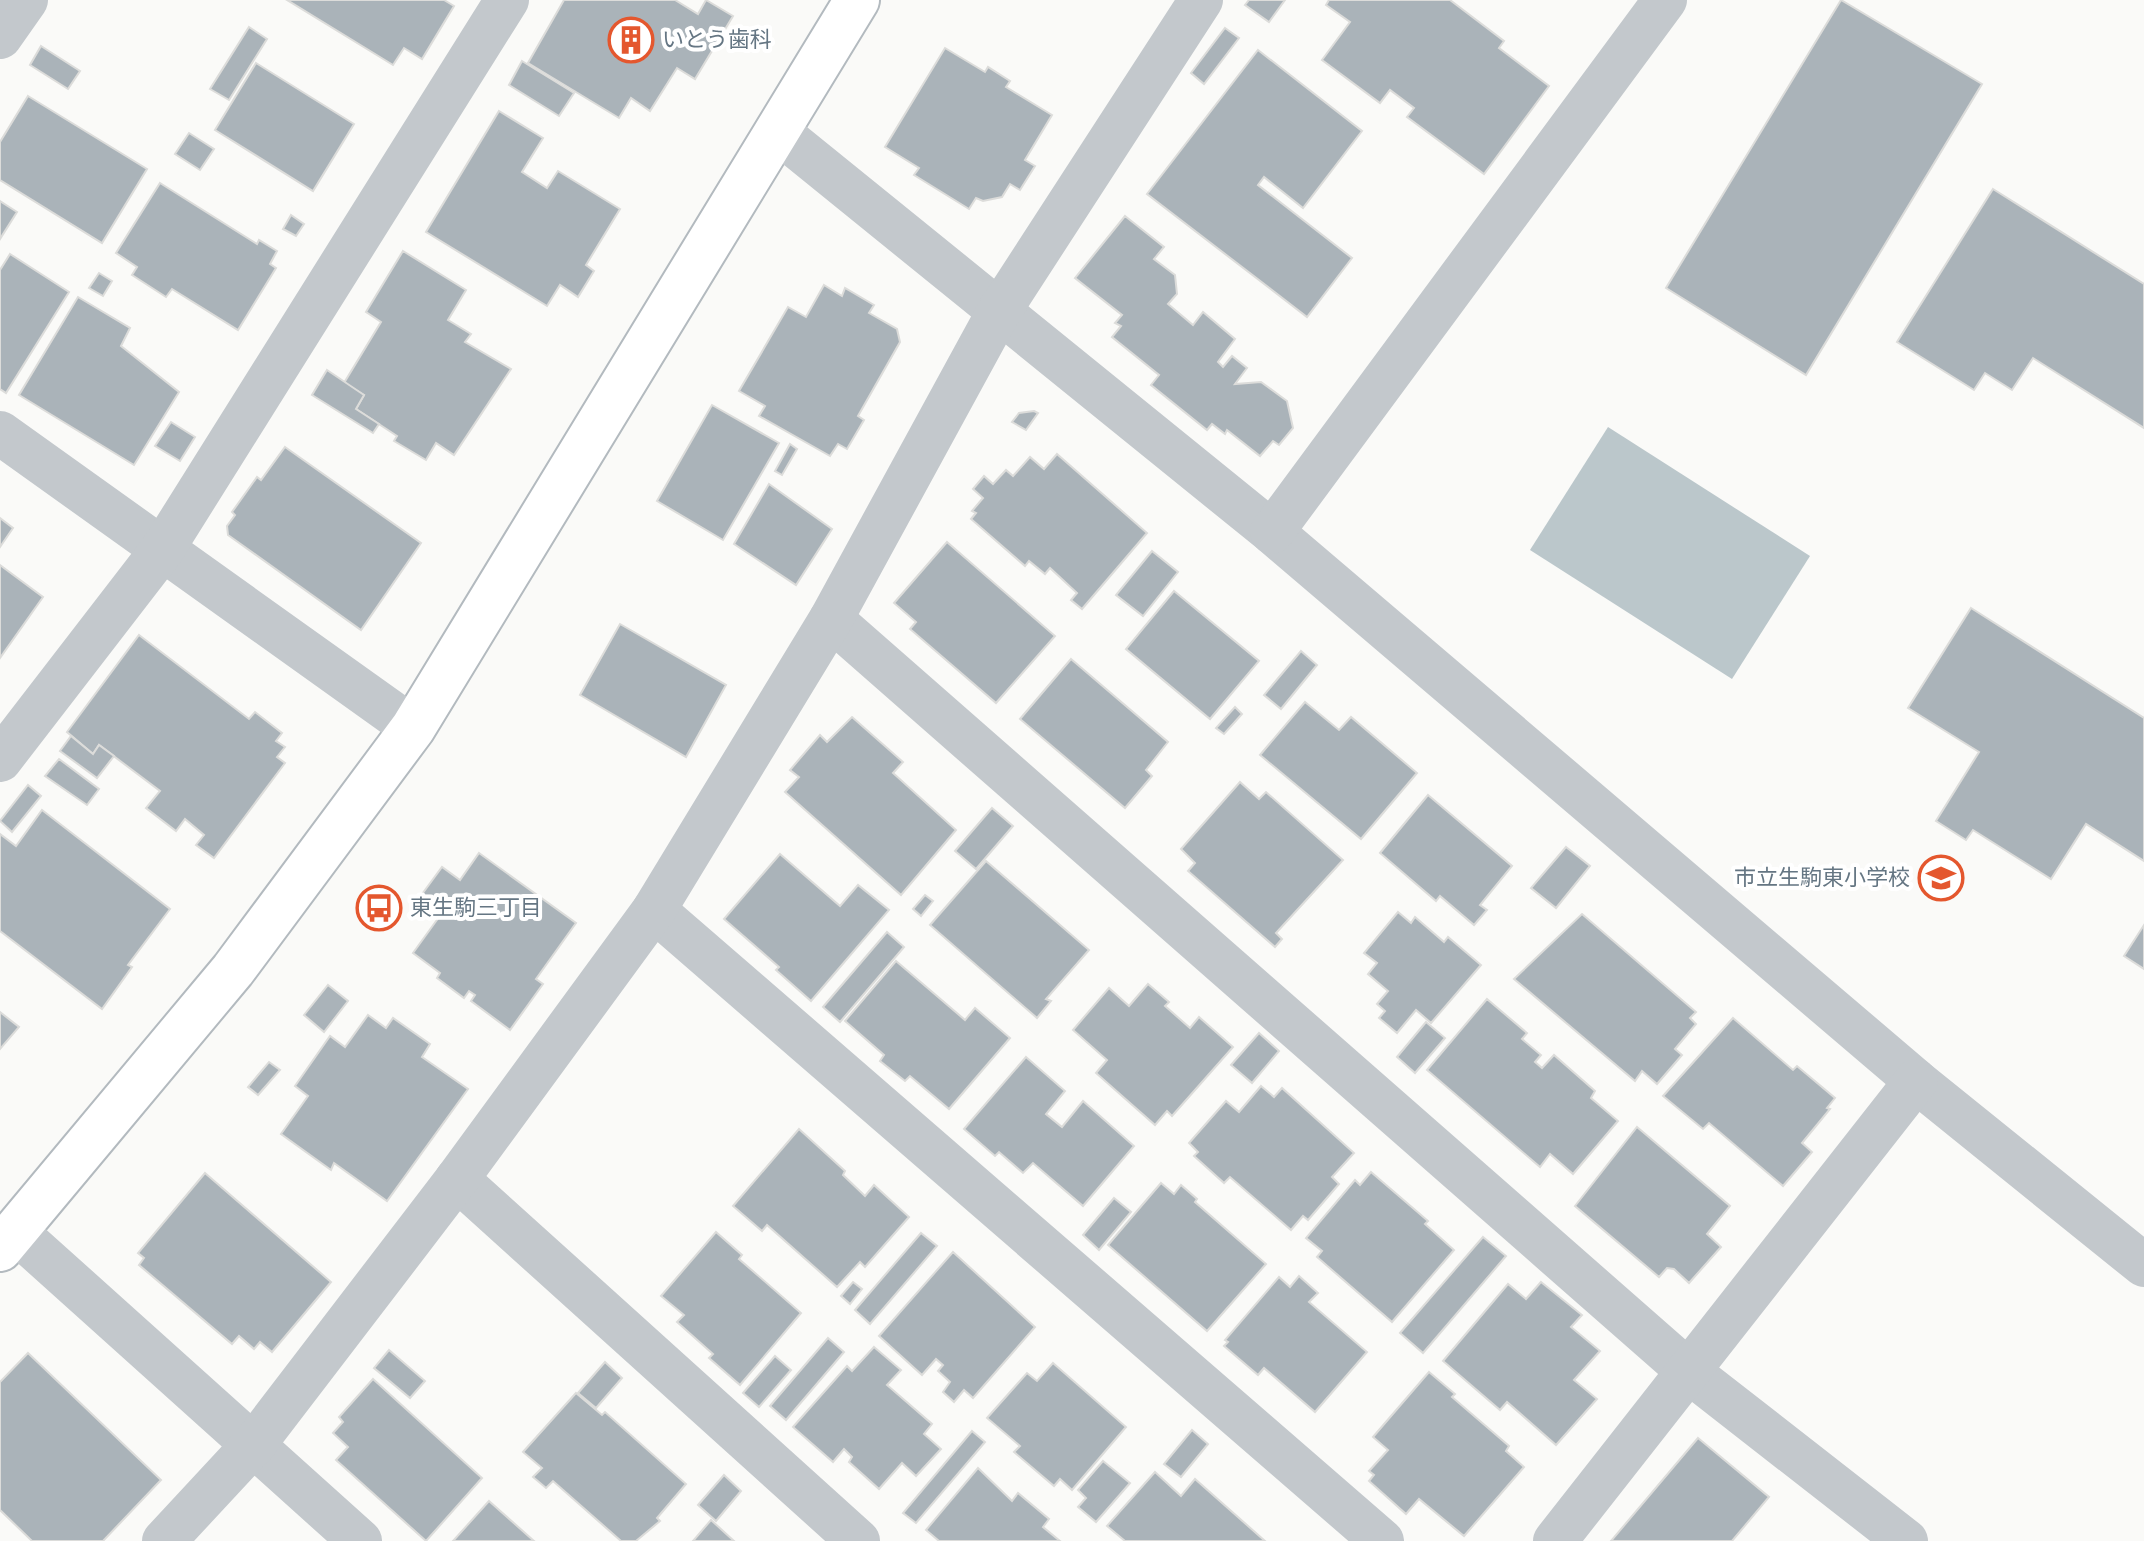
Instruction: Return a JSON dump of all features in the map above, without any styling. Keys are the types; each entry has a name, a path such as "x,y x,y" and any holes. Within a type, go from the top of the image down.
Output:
{"street":[{"path":"0,37 26,0"},
{"path":"0,760 162,550 507,0"},
{"path":"360,1541 255,1443 8,1241 233,970 413,728 857,0"},
{"path":"164,1541 255,1443 457,1179 654,910 831,619 998,313 1201,0"},
{"path":"1272,532 1665,0"},
{"path":"777,131 1272,532 1916,1081 2144,1265"},
{"path":"0,433 413,728"},
{"path":"831,619 1688,1371 1906,1541"},
{"path":"654,910 1382,1541"},
{"path":"1555,1541 1916,1081"},
{"path":"457,1179 858,1541"}],"shaded area":[{"path":"1608,427 1810,556 1732,679 1530,550"}],"building":[{"path":"287,0 444,0 454,6 422,59 404,48 393,65"},
{"name":"いとう歯科","path":"564,0 675,0 698,14 706,0 733,16 695,79 677,68 650,111 631,98 619,118 528,63"},
{"path":"1249,0 1285,0 1269,22 1245,5"},
{"path":"1329,0 1450,0 1504,41 1499,48 1549,86 1484,174 1407,117 1414,108 1390,90 1380,103 1322,60 1350,22 1326,5"},
{"path":"1841,0 1982,84 1806,375 1666,288"},
{"path":"249,27 267,39 229,100 210,89"},
{"path":"1225,28 1239,38 1204,84 1191,73"},
{"path":"41,46 80,71 68,89 30,65"},
{"path":"945,48 985,72 988,67 1010,81 1006,87 1052,115 1025,160 1035,166 1020,190 1010,184 1002,197 983,201 976,198 969,209 914,175 919,168 885,147"},
{"path":"1258,50 1362,131 1303,208 1264,177 1258,185 1352,258 1307,317 1147,194"},
{"path":"522,61 574,93 559,116 509,85"},
{"path":"256,63 354,124 313,191 215,130"},
{"path":"28,96 147,169 102,243 0,180 0,142"},
{"path":"499,111 543,138 522,172 547,188 558,171 620,209 586,265 594,271 578,297 560,285 547,306 426,232"},
{"path":"189,133 214,149 200,170 175,154"},
{"path":"160,183 257,244 259,240 277,251 270,264 276,268 238,330 172,289 166,297 132,275 137,267 116,253"},
{"path":"1993,189 2144,284 2144,428 2033,358 2012,390 1985,373 1974,390 1897,342"},
{"path":"0,201 17,212 0,239"},
{"path":"291,215 304,224 296,236 283,229"},
{"path":"1125,216 1164,247 1154,259 1175,275 1177,294 1168,304 1193,325 1203,312 1235,339 1218,362 1223,367 1232,356 1247,368 1235,384 1261,382 1287,401 1293,428 1279,445 1273,441 1260,456 1227,430 1225,434 1212,424 1207,430 1151,385 1159,375 1112,337 1121,326 1115,323 1122,315 1075,278"},
{"path":"403,251 466,290 448,320 471,334 465,342 511,369 454,455 436,443 426,460 394,441 397,436 356,409 364,395 344,383 381,322 366,312"},
{"path":"10,254 69,292 6,393 0,389 0,270"},
{"path":"99,273 112,281 103,296 89,288"},
{"path":"824,285 842,296 845,288 874,305 869,313 897,329 900,342 858,416 864,420 847,449 838,444 830,456 759,416 765,406 739,391 788,307 806,317"},
{"path":"78,297 130,328 121,346 179,392 134,465 19,395"},
{"path":"327,370 364,395 356,409 379,424 373,433 312,395"},
{"path":"712,405 779,443 723,540 657,501"},
{"path":"1019,413 1038,413 1026,430 1012,422"},
{"path":"171,422 195,437 180,461 155,446"},
{"path":"790,444 797,449 782,475 775,471"},
{"path":"285,447 421,543 361,630 228,535 227,526 235,515 232,512 257,477 261,480"},
{"path":"1057,454 1147,533 1082,609 1071,600 1077,593 1050,568 1045,574 1029,561 1025,566 971,519 976,513 972,511 983,498 973,489 984,476 993,484 1006,470 1013,476 1030,457 1044,469"},
{"path":"769,484 832,529 796,585 734,544"},
{"path":"0,518 13,528 0,547"},
{"path":"947,542 1055,636 996,703 910,629 916,622 894,603"},
{"path":"1152,551 1178,572 1143,616 1116,595"},
{"path":"0,565 43,597 0,658"},
{"path":"1174,591 1259,661 1210,719 1126,649"},
{"path":"1971,608 2144,718 2144,861 2086,824 2051,879 1973,830 1966,840 1936,821 1979,752 1908,708"},
{"path":"620,624 726,685 686,757 580,695"},
{"path":"139,635 249,719 255,712 282,733 276,741 285,747 277,757 285,763 214,858 196,845 204,835 185,819 176,831 146,808 160,791 99,745 93,754 67,732"},
{"path":"1301,651 1317,665 1281,709 1264,695"},
{"path":"1071,659 1168,742 1146,770 1152,776 1125,808 1020,719"},
{"path":"1305,702 1339,730 1351,717 1417,773 1361,839 1260,755"},
{"path":"1235,707 1242,714 1224,734 1216,728"},
{"path":"852,717 903,762 893,773 956,830 901,895 785,792 799,777 790,770 820,735 827,742"},
{"path":"71,736 93,754 99,745 114,756 97,778 60,751"},
{"path":"59,759 99,789 87,805 45,776"},
{"path":"1240,782 1259,799 1266,792 1343,860 1276,933 1282,939 1275,947 1188,871 1195,863 1181,849"},
{"path":"28,785 41,796 12,832 0,821"},
{"path":"1428,795 1512,866 1480,905 1487,910 1474,925 1440,896 1436,901 1380,853"},
{"path":"992,808 1013,826 976,869 955,851"},
{"path":"42,810 170,909 128,965 132,967 102,1009 0,931 0,834 16,846"},
{"path":"1566,847 1590,866 1556,908 1531,888"},
{"path":"479,853 576,923 536,979 543,984 510,1030 471,1001 475,995 469,991 464,998 437,978 440,973 413,953 439,917 417,901 442,867 460,880"},
{"path":"780,854 840,906 858,885 889,910 811,1001 776,970 779,967 724,919"},
{"path":"986,861 1089,950 1046,999 1051,1001 1037,1018 930,925"},
{"path":"925,895 933,901 921,916 913,909"},
{"path":"1398,912 1411,923 1415,917 1444,942 1448,937 1481,965 1431,1023 1416,1010 1397,1033 1379,1018 1385,1011 1377,1004 1388,991 1368,974 1377,963 1364,953"},
{"path":"1582,914 1696,1012 1690,1018 1696,1024 1675,1049 1682,1055 1657,1084 1642,1071 1635,1081 1514,979"},
{"path":"2144,925 2144,969 2124,956"},
{"path":"887,932 904,947 840,1022 823,1007"},
{"path":"896,961 965,1020 975,1008 1010,1038 949,1109 910,1076 905,1081 880,1061 884,1055 845,1021"},
{"path":"1148,984 1169,1002 1165,1006 1190,1028 1199,1017 1233,1047 1172,1116 1167,1111 1155,1125 1096,1073 1107,1060 1073,1030 1109,988 1129,1006"},
{"path":"328,985 348,1001 324,1032 304,1015"},
{"path":"1487,999 1527,1033 1522,1039 1541,1055 1535,1062 1542,1068 1554,1055 1595,1091 1591,1098 1618,1121 1573,1174 1550,1154 1540,1167 1427,1070"},
{"path":"0,1012 19,1027 0,1049"},
{"path":"368,1015 386,1028 393,1018 430,1044 422,1057 468,1089 387,1201 334,1163 331,1170 281,1134 308,1096 295,1086 330,1036 345,1047"},
{"path":"1733,1018 1793,1070 1797,1066 1835,1098 1827,1108 1830,1109 1802,1143 1812,1152 1783,1186 1709,1123 1703,1129 1663,1096"},
{"path":"1426,1022 1445,1038 1415,1073 1397,1057"},
{"path":"1259,1033 1279,1051 1252,1083 1231,1065"},
{"path":"1026,1057 1065,1091 1046,1114 1062,1127 1083,1101 1134,1146 1083,1206 1033,1163 1023,1173 999,1152 995,1156 964,1129"},
{"path":"269,1062 280,1070 258,1095 248,1087"},
{"path":"1261,1086 1274,1097 1282,1088 1354,1153 1332,1177 1339,1184 1308,1220 1303,1216 1291,1230 1230,1177 1224,1183 1194,1156 1198,1152 1189,1143 1226,1101 1239,1112"},
{"path":"1637,1127 1730,1206 1707,1234 1721,1247 1689,1283 1674,1269 1667,1268 1659,1277 1575,1206"},
{"path":"799,1129 845,1171 843,1175 865,1196 874,1185 909,1217 865,1267 860,1262 837,1287 767,1225 762,1231 733,1206"},
{"path":"1371,1172 1428,1221 1425,1224 1454,1250 1392,1322 1317,1257 1322,1251 1306,1238 1355,1180 1360,1185"},
{"path":"205,1173 331,1282 272,1352 260,1342 254,1349 239,1336 232,1344 139,1265 144,1258 138,1253"},
{"path":"1161,1183 1174,1194 1181,1185 1197,1199 1195,1202 1266,1264 1207,1331 1108,1245"},
{"path":"1114,1198 1131,1212 1099,1250 1083,1235"},
{"path":"716,1232 742,1255 739,1259 801,1313 740,1385 709,1358 713,1354 677,1322 684,1315 661,1296"},
{"path":"921,1233 937,1246 870,1324 855,1310"},
{"path":"1483,1237 1506,1256 1423,1353 1400,1333"},
{"path":"953,1252 1035,1327 973,1398 964,1390 954,1402 943,1392 950,1382 938,1371 943,1365 936,1359 922,1375 879,1336"},
{"path":"1299,1276 1318,1293 1309,1302 1367,1352 1315,1412 1264,1368 1258,1375 1224,1346 1228,1342 1225,1340 1279,1277 1290,1287"},
{"path":"853,1282 862,1289 850,1304 841,1296"},
{"path":"1541,1282 1582,1315 1571,1327 1600,1351 1574,1380 1597,1399 1556,1445 1507,1402 1500,1410 1443,1361 1508,1284 1526,1299"},
{"path":"828,1338 844,1352 786,1420 770,1406"},
{"path":"874,1347 901,1370 887,1385 932,1424 924,1434 941,1449 916,1476 902,1463 879,1489 849,1462 852,1457 844,1449 833,1462 793,1427 847,1366 852,1371"},
{"path":"389,1350 425,1381 410,1398 374,1368"},
{"path":"28,1353 161,1480 103,1541 32,1541 0,1510 0,1382"},
{"path":"775,1356 791,1370 759,1407 743,1393"},
{"path":"605,1362 622,1378 596,1408 578,1393"},
{"path":"1053,1363 1126,1427 1072,1490 1060,1479 1054,1486 1014,1452 1020,1446 987,1418 1027,1373 1037,1381"},
{"path":"1429,1372 1455,1394 1452,1397 1509,1446 1506,1451 1524,1467 1464,1536 1419,1499 1406,1514 1369,1481 1374,1475 1369,1471 1388,1450 1373,1437"},
{"path":"373,1379 482,1478 426,1541 336,1460 348,1447 333,1433 343,1422 339,1417"},
{"path":"576,1393 602,1415 605,1412 686,1484 657,1518 660,1521 636,1541 621,1541 553,1481 546,1488 533,1477 542,1468 523,1452"},
{"path":"1192,1430 1208,1444 1181,1477 1164,1464"},
{"path":"972,1431 985,1442 916,1523 903,1513"},
{"path":"1698,1438 1769,1497 1732,1541 1611,1541"},
{"path":"1103,1461 1130,1483 1096,1522 1078,1507 1086,1498 1078,1490"},
{"path":"978,1468 1012,1501 1018,1493 1049,1519 1043,1527 1060,1541 939,1541 926,1530"},
{"path":"1155,1472 1181,1496 1195,1479 1265,1541 1125,1541 1107,1526"},
{"path":"724,1475 741,1491 716,1521 698,1505"},
{"path":"489,1501 534,1541 453,1541"},
{"path":"711,1520 734,1541 693,1541"}],"place":[{"name":"いとう歯科","path":"631,40"},
{"name":"市立生駒東小学校","path":"1941,878"},
{"name":"東生駒三丁目","path":"379,908"}]}
